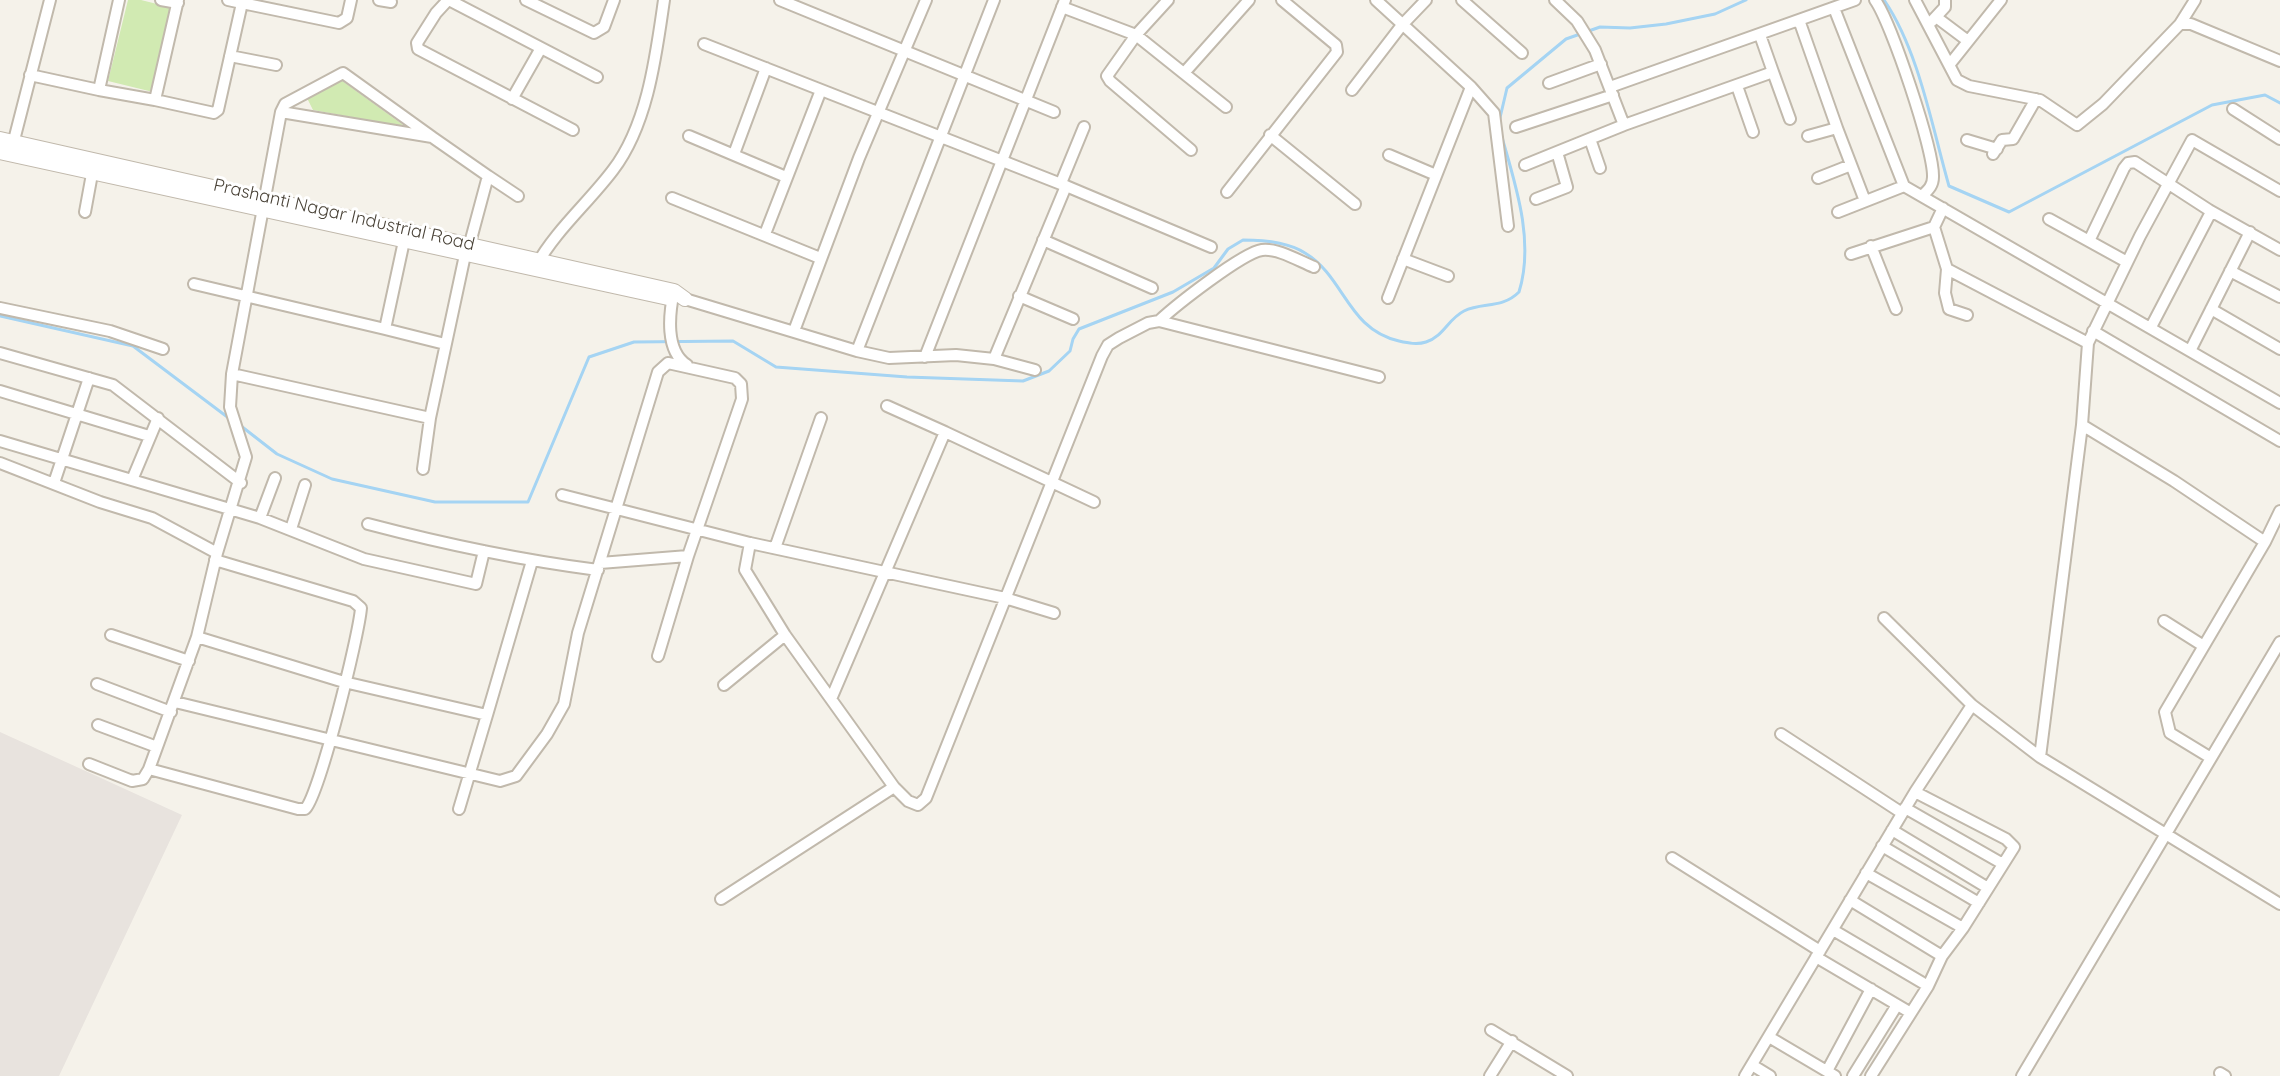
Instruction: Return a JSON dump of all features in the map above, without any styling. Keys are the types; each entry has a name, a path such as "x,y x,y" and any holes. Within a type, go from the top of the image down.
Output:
{"street":[{"path":"6,147 30,75 50,0"},
{"path":"99,90 119,0"},
{"path":"155,100 178,2 161,0"},
{"path":"228,0 339,23 347,18 351,0"},
{"path":"379,0 391,2"},
{"path":"573,130 418,49 417,43 449,0 597,77"},
{"path":"526,0 594,33 604,27 614,0"},
{"path":"537,264 614,170 629,146 652,69 664,0"},
{"path":"780,0 1054,112"},
{"path":"794,331 820,258 926,0"},
{"path":"857,351 994,0"},
{"path":"1168,0 1136,35 1107,76 1191,150"},
{"path":"1184,73 1249,0"},
{"path":"1376,0 1471,87 1494,112 1508,226"},
{"path":"1352,90 1402,25 1426,0"},
{"path":"1462,0 1522,52"},
{"path":"1555,0 1578,21 1595,50 1624,125"},
{"path":"1516,127 1855,0"},
{"path":"1875,0 1897,51 1934,174 1930,189 1922,196"},
{"path":"1915,0 1957,80 1968,86 2037,99 2078,125 2103,104 2180,24 2195,0"},
{"path":"1928,25 1945,7 1945,0"},
{"path":"1950,64 2001,0"},
{"path":"1227,192 1338,49 1285,1"},
{"path":"30,75 216,113 242,3"},
{"path":"925,357 1064,3 1136,35 1226,107"},
{"path":"1834,8 1904,186 2191,349 2280,403"},
{"path":"1936,17 1968,41"},
{"path":"1799,20 1865,201"},
{"path":"2180,24 2191,24 2280,61"},
{"path":"1760,35 1790,119"},
{"path":"704,44 1002,160 1211,247"},
{"path":"512,99 541,48"},
{"path":"230,56 276,65"},
{"path":"1549,83 1601,64"},
{"path":"734,154 766,68"},
{"path":"1525,165 1624,125 1773,72"},
{"path":"89,764 132,781 143,779 149,769 189,661 216,556 241,483 246,457 232,414 232,374 281,112 285,104 343,74 518,196"},
{"path":"1737,86 1754,132"},
{"path":"1388,298 1471,87"},
{"path":"765,234 821,90"},
{"path":"1967,140 1995,152 2002,140 2013,139 2037,99"},
{"path":"2233,109 2280,139"},
{"path":"281,112 432,137"},
{"path":"993,359 1043,240 1084,127"},
{"path":"1808,136 1837,128"},
{"path":"1270,135 1355,204"},
{"path":"689,136 786,177"},
{"path":"1590,139 1600,168"},
{"path":"2040,757 2082,425 2088,343 2093,331 2192,140 2280,191"},
{"name":"Prashanti Nagar Industrial Road","path":"6,147 92,174 264,203 404,242 467,249"},
{"name":"Prashanti Nagar Industrial Road","path":"6,147 677,296 857,351 889,358 956,355 993,359 1035,370"},
{"path":"1536,199 1567,187 1557,152"},
{"path":"1389,155 1436,175"},
{"path":"2089,241 2128,163 2135,162 2211,212 2280,250"},
{"path":"1818,178 1851,165"},
{"path":"85,212 92,174"},
{"path":"423,469 430,418 445,344 467,249 488,176"},
{"path":"1838,212 1904,186"},
{"path":"672,198 820,258"},
{"path":"1943,208 1934,227 1947,270 1945,293 1949,309 1966,315"},
{"path":"2151,327 2211,212"},
{"path":"2049,219 2127,262"},
{"path":"1851,254 1934,227"},
{"path":"2191,349 2250,232"},
{"path":"1043,240 1152,288"},
{"path":"385,329 404,242"},
{"path":"1871,246 1896,309"},
{"path":"1159,321 1179,302 1257,251 1274,251 1314,267"},
{"path":"1403,259 1448,276"},
{"path":"1947,270 2088,343"},
{"path":"2230,270 2280,297"},
{"path":"194,284 445,344"},
{"path":"677,296 670,316 674,350 678,360 687,366"},
{"path":"1019,296 1073,319"},
{"path":"0,308 110,331 163,349"},
{"path":"2211,309 2280,349"},
{"path":"750,543 745,570 785,635 894,787 908,801 918,805 926,798 1050,483 1108,345 1148,323 1159,321 1379,376"},
{"path":"2093,331 2280,441"},
{"path":"1,355 113,385 241,483"},
{"path":"97,684 173,707 331,739 509,780 516,776 548,734 564,704 579,633 599,566 660,368 668,363 735,378 741,384 742,399 688,556 658,656"},
{"path":"232,374 430,418"},
{"path":"54,483 89,378"},
{"path":"0,391 149,436"},
{"path":"887,406 1094,502"},
{"path":"132,480 158,418"},
{"path":"775,548 821,418"},
{"path":"2082,425 2174,481 2265,542"},
{"path":"831,699 945,432"},
{"path":"0,441 260,518 364,559 475,584 478,582 484,551"},
{"path":"0,463 100,502 152,518 216,556 358,604 360,614 331,739 313,798 305,809 149,769"},
{"path":"260,518 274,478"},
{"path":"291,529 305,485"},
{"path":"562,495 750,543 1005,598 1054,613"},
{"path":"2211,758 2170,733 2165,712 2202,645 2265,542 2280,511"},
{"path":"368,524 532,561 599,566 688,556"},
{"path":"459,809 532,561"},
{"path":"1884,618 1972,705 2040,757 2280,904"},
{"path":"2164,621 2202,645"},
{"path":"111,635 189,661"},
{"path":"724,685 785,635"},
{"path":"196,637 344,682 487,715"},
{"path":"2022,1076 2280,642"},
{"path":"1745,1076 1915,792 1972,705"},
{"path":"98,725 157,747"},
{"path":"1781,734 1904,811 2003,864"},
{"path":"721,899 894,787"},
{"path":"1872,1076 1928,986 1942,956 1963,928 2014,847 2006,839 1915,792"},
{"path":"1892,830 1988,888"},
{"path":"1882,846 1979,903"},
{"path":"1672,858 1911,1013"},
{"path":"1866,873 1963,928"},
{"path":"1850,900 1942,956"},
{"path":"1833,930 1928,986"},
{"path":"1769,1037 1831,1074 1871,988"},
{"path":"1853,1076 1897,1005"},
{"path":"1491,1030 1567,1076"},
{"path":"1490,1076 1512,1041"},
{"path":"1752,1065 1770,1076"}],"shaded area":[{"path":"0,732 182,815 59,1076 0,1076"}],"green space":[{"path":"128,0 141,0 173,8 153,92 108,81"},
{"path":"341,80 406,127 313,110 307,98"}],"waterway":[{"path":"1499,122 1507,88 1566,39 1600,27 1630,28 1666,24 1715,14 1746,0"},
{"path":"1884,0 1907,42 1923,90 1949,186 2009,212 2212,105 2265,95 2280,103"},
{"path":"241,426 277,454 332,479 435,502 528,502 589,357 634,342 733,341 776,367 907,377 1023,381 1049,371 1070,351 1079,329 1173,292 1214,268 1228,249 1243,240 1283,244 1305,253 1329,275 1368,326 1382,335 1399,341 1423,343 1437,336 1464,311 1506,301 1519,292 1525,253 1524,233 1517,192 1501,134"},
{"path":"0,316 133,346 230,419"}]}
